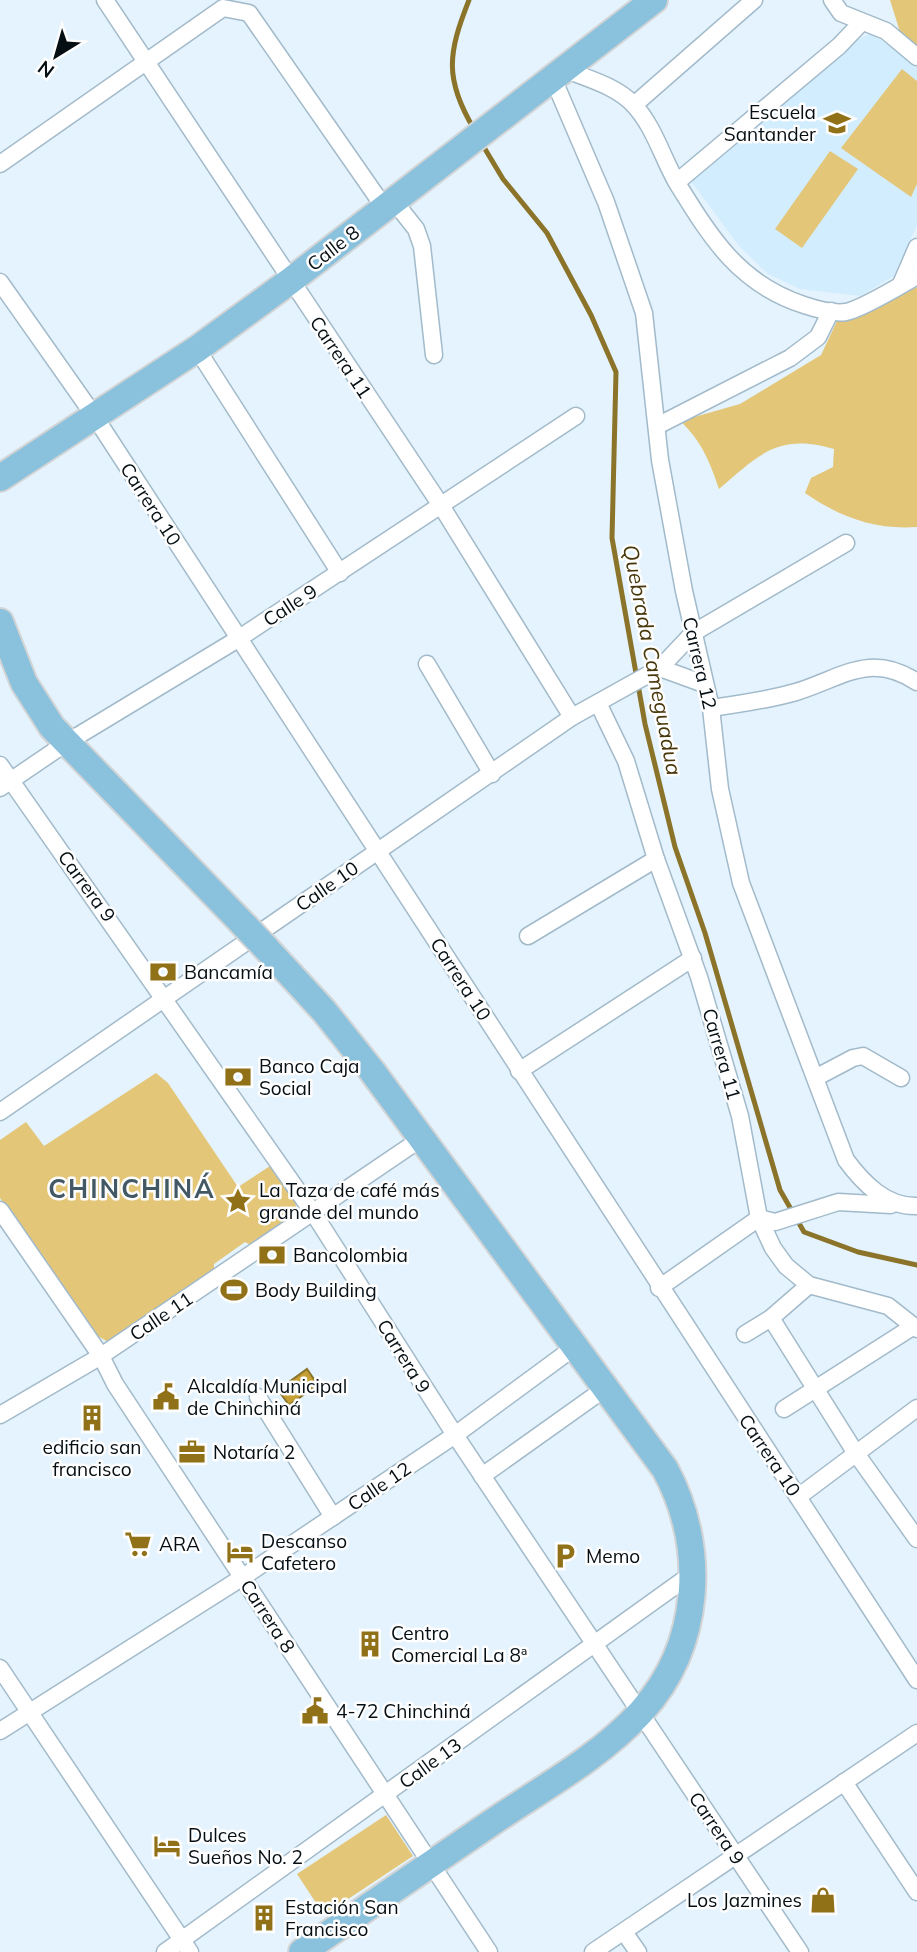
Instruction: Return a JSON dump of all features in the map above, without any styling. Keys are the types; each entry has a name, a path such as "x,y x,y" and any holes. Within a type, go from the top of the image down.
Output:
{"main road":[{"name":"Calle 8","path":"0,478 197,349 290,281 557,72 622,28 654,0"},
{"path":"0,621 24,683 36,705 66,743 245,926 332,1021 422,1138 607,1387 677,1492 688,1527 693,1573 692,1604 680,1648 664,1679 640,1713 583,1760 302,1952"}],"street":[{"name":"Carrera 11","path":"105,0 442,507 572,717"},
{"path":"634,105 754,0"},
{"path":"832,0 841,13 886,31 917,57"},
{"path":"1,164 223,8 249,13 389,204 416,229 422,246 434,355"},
{"path":"677,182 839,46 861,23"},
{"path":"557,72 619,93 634,105 650,128 677,182 705,226 737,267 754,283 791,301 839,312"},
{"name":"Carrera 12","path":"557,72 644,313 660,460 693,633 711,708 720,789 741,883 817,1077 846,1160 873,1189 910,1206"},
{"path":"901,284 917,247"},
{"path":"657,426 790,358 818,337 839,312 917,276"},
{"name":"Carrera 10","path":"0,282 95,417 378,850 659,1288 917,1680"},
{"path":"197,349 340,573"},
{"name":"Calle 9","path":"5,784 66,743 239,639 576,416"},
{"name":"Calle 10","path":"0,1112 572,717 653,672 693,633 846,543"},
{"path":"427,664 492,774"},
{"path":"711,708 762,701 799,691 843,673 884,667 917,682"},
{"path":"653,672 704,684"},
{"name":"Carrera 11","path":"598,703 626,761 656,859 693,958 740,1116 773,1248 786,1266 809,1285 888,1307 916,1327"},
{"name":"Carrera 9","path":"0,765 5,784 165,997 314,1214 455,1435 800,1952"},
{"path":"528,936 656,859"},
{"path":"519,1070 693,958"},
{"path":"817,1077 853,1058 863,1056 901,1078"},
{"name":"Calle 11","path":"0,1415 102,1356 422,1138"},
{"path":"659,1288 767,1220 803,1215 838,1202 910,1206"},
{"name":"Carrera 8","path":"0,1210 102,1356 115,1384 489,1952"},
{"path":"745,1334 771,1318 809,1285"},
{"path":"771,1318 855,1452 917,1539"},
{"path":"784,1409 916,1327"},
{"name":"Calle 12","path":"0,1731 333,1517 455,1435 576,1346"},
{"path":"482,1476 607,1387"},
{"path":"258,1397 333,1517"},
{"path":"798,1497 917,1408"},
{"name":"Calle 13","path":"165,1952 186,1946 387,1794 693,1573"},
{"path":"0,1668 186,1946"},
{"path":"593,1952 917,1733"},
{"path":"844,1782 917,1892"},
{"path":"624,1932 638,1952"}],"shaded area":[{"path":"890,0 917,0 917,51 900,32"},
{"name":"Escuela Santander","path":"871,33 917,66 917,225 894,276 860,296 800,289 768,274 739,246 690,180 848,45"},
{"path":"902,69 917,81 917,184 911,197 841,148"},
{"path":"830,151 858,169 802,248 775,229"},
{"path":"917,287 917,527 886,526 858,520 831,509 805,493 811,478 833,467 834,449 815,445 784,445 771,450 746,466 719,489 704,452 680,421 740,404 821,355 837,321 856,317"},
{"path":"156,1073 168,1083 238,1187 270,1166 290,1188 297,1216 256,1248 245,1242 214,1264 214,1278 110,1343 89,1331 0,1198 0,1140 26,1122 44,1146"},
{"path":"307,1369 318,1385 289,1405 278,1390"},
{"path":"386,1815 413,1856 324,1915 297,1874"}],"waterway":[{"name":"Quebrada Cameguadua","path":"469,0 457,35 452,66 458,95 474,129"},
{"name":"Quebrada Cameguadua","path":"482,144 503,179 547,233 591,315 616,372 612,538 645,724 675,847 705,933 780,1190 804,1232 858,1252 917,1265"}],"place":[{"name":"Escuela Santander","path":"837,123"},
{"name":"Bancamía","path":"163,972"},
{"name":"Banco Caja Social","path":"238,1077"},
{"name":"La Taza de café más grande del mundo","path":"238,1201"},
{"name":"Bancolombia","path":"272,1255"},
{"name":"Body Building","path":"234,1290"},
{"name":"Alcaldía Municipal de Chinchiná","path":"166,1397"},
{"name":"edificio san francisco","path":"92,1418"},
{"name":"Notaría 2","path":"192,1452"},
{"name":"ARA","path":"138,1544"},
{"name":"Descanso Cafetero","path":"240,1552"},
{"name":"Memo","path":"565,1556"},
{"name":"Centro Comercial La 8ª","path":"370,1644"},
{"name":"4-72 Chinchiná","path":"315,1711"},
{"name":"Dulces Sueños No. 2","path":"167,1846"},
{"name":"Los Jazmines","path":"823,1900"},
{"name":"Estación San Francisco","path":"264,1918"}],"district":[{"name":"CHINCHINÁ","path":"132,1189"}]}
